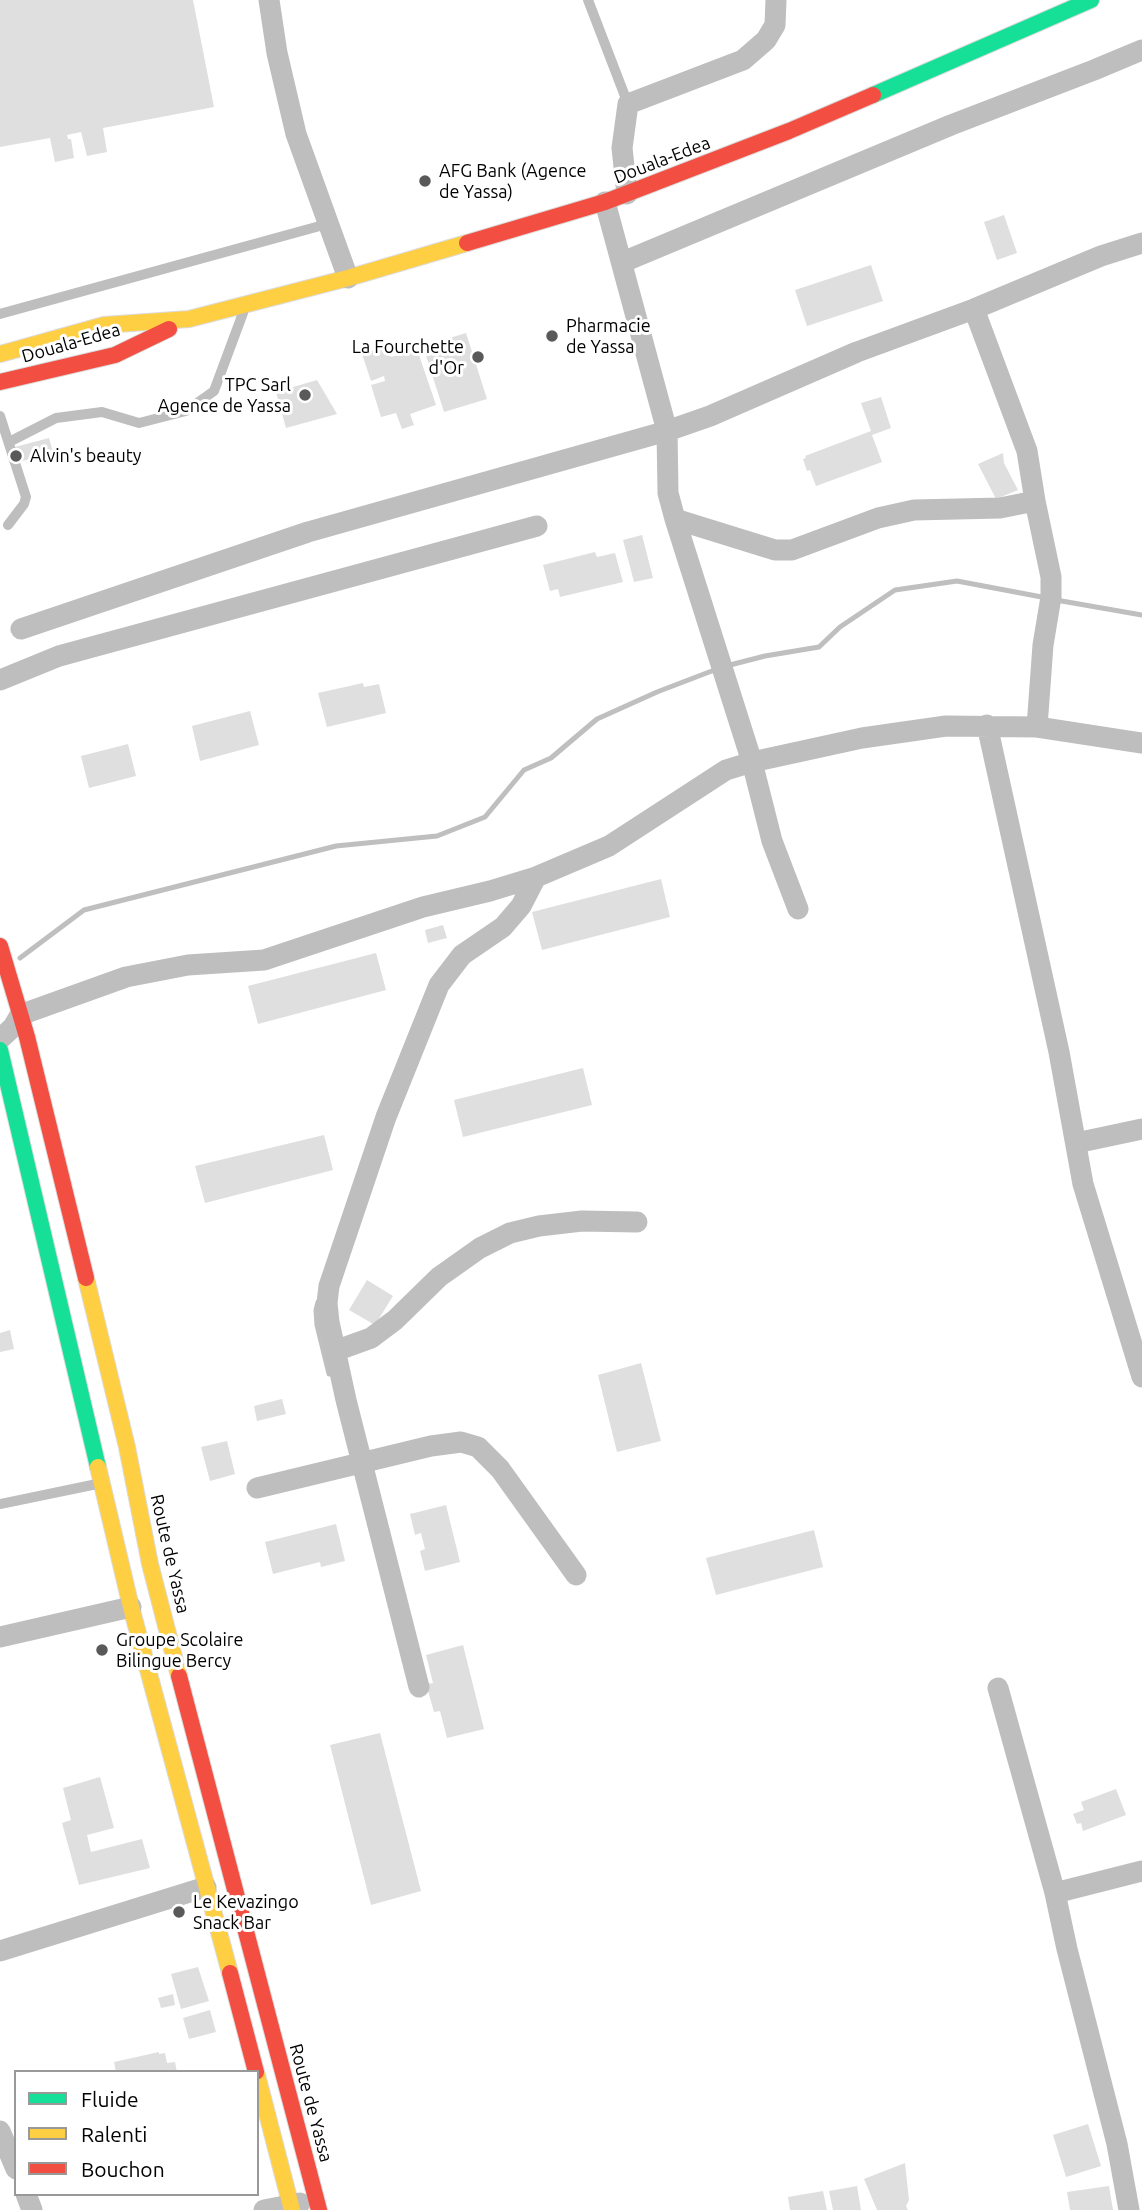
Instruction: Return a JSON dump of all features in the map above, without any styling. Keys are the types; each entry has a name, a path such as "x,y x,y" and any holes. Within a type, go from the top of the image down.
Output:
{"main road":[{"name":"Douala-Edea","path":"0,382 115,355 190,319 348,278 605,202 789,131 1091,0"},
{"name":"Douala-Edea","path":"0,354 104,325 190,319"},
{"name":"Route de Yassa","path":"0,946 27,1037 124,1434 154,1577 317,2205"},
{"path":"0,1050 109,1521 256,2070"},
{"path":"109,1521 141,1516"},
{"path":"259,2082 291,2207"}],"street":[{"path":"269,0 277,53 296,134 348,278"},
{"path":"627,194 622,148 628,104 743,60 766,40 775,25 776,0"},
{"path":"622,262 1142,50"},
{"path":"605,202 667,431 668,493 675,519 752,762 772,841 798,909"},
{"path":"21,629 308,532 667,431 858,352 974,309 1101,256 1142,243"},
{"path":"974,309 1027,451 1051,577 1037,727"},
{"path":"675,519 775,550 792,550 878,517 914,510 1000,508 1035,501"},
{"path":"0,680 59,656 537,526"},
{"path":"0,1040 20,1015 126,977 188,965 264,960 423,907 536,877 609,846 726,770 752,762 862,738 946,726 1037,727 1142,743"},
{"path":"987,726 1059,1052 1083,1184 1142,1377"},
{"path":"419,1687 335,1350 327,1303 329,1286 386,1117 439,985 462,955 503,927 521,906 536,877"},
{"path":"1076,1143 1142,1129"},
{"path":"335,1350 371,1338 395,1320 439,1278 480,1248 510,1233 582,1221 637,1222"},
{"path":"257,1488 461,1442 478,1447 500,1469 576,1575"},
{"path":"0,1637 131,1607"},
{"path":"998,1688 1055,1893 1066,1949 1116,2144 1129,2210"},
{"path":"1055,1893 1142,1871"},
{"path":"0,1951 206,1887"},
{"path":"0,2130 14,2164"},
{"path":"264,2210 317,2205"}],"lane":[{"path":"588,0 628,104"},
{"path":"0,314 327,223"},
{"path":"9,442 56,418 102,412 139,423 186,411 214,391 246,304"},
{"path":"0,416 26,497 24,504 8,525"},
{"path":"0,1504 102,1483"}],"building":[{"path":"0,0 193,0 214,107 103,128 107,152 87,156 81,132 67,135 68,139 71,139 74,158 55,162 50,138 0,147"},
{"path":"1004,215 1017,253 997,260 984,222"},
{"path":"871,265 883,301 807,326 795,290"},
{"path":"466,333 487,399 444,412 423,346"},
{"path":"387,346 391,357 417,349 436,405 410,414 414,425 402,429 396,413 381,417 371,385 385,381 384,376 371,381 362,354"},
{"path":"317,380 337,414 286,428 276,392"},
{"path":"881,397 891,428 872,435 882,462 816,486 810,470 807,471 803,459 805,456 871,431 861,403"},
{"path":"49,438 53,452 16,463 11,448"},
{"path":"1003,453 1004,463 1018,490 996,499 978,464"},
{"path":"642,535 653,578 634,582 623,540"},
{"path":"595,552 597,557 615,553 623,582 560,597 558,589 550,591 543,565"},
{"path":"363,683 364,687 379,684 386,713 327,727 318,693"},
{"path":"250,711 259,745 200,761 192,726"},
{"path":"128,744 136,776 89,788 81,756"},
{"path":"661,879 670,917 542,950 532,912"},
{"path":"443,925 447,938 428,943 425,930"},
{"path":"376,953 386,990 258,1024 248,986"},
{"path":"583,1068 592,1105 463,1137 454,1100"},
{"path":"324,1135 333,1170 205,1203 195,1166"},
{"path":"367,1280 393,1296 375,1325 349,1310"},
{"path":"10,1330 14,1349 0,1352 0,1333"},
{"path":"641,1363 661,1441 617,1452 598,1375"},
{"path":"282,1399 286,1414 257,1421 254,1406"},
{"path":"227,1441 235,1474 210,1481 201,1447"},
{"path":"446,1505 460,1562 425,1571 420,1551 425,1549 421,1533 415,1535 410,1514"},
{"path":"336,1524 345,1561 321,1567 320,1562 273,1574 265,1542"},
{"path":"814,1530 823,1567 716,1595 706,1558"},
{"path":"463,1645 484,1729 447,1738 440,1711 434,1712 426,1684 433,1683 426,1655"},
{"path":"380,1733 421,1891 371,1905 330,1745"},
{"path":"100,1777 114,1828 87,1835 91,1852 142,1839 150,1868 79,1885 62,1823 71,1820 63,1788"},
{"path":"1116,1789 1126,1815 1083,1831 1081,1823 1077,1824 1073,1814 1084,1810 1081,1802"},
{"path":"198,1967 209,2001 181,2009 171,1974"},
{"path":"173,1994 175,2005 161,2008 158,1998"},
{"path":"210,2010 216,2032 189,2039 183,2018"},
{"path":"159,2052 165,2053 167,2063 175,2062 177,2070 116,2070 114,2062"},
{"path":"1088,2124 1101,2166 1066,2177 1053,2135"},
{"path":"905,2163 908,2210 877,2210 864,2179"},
{"path":"857,2186 861,2210 833,2210 829,2191"},
{"path":"1109,2186 1113,2210 1070,2210 1067,2192"},
{"path":"823,2191 827,2210 790,2210 788,2197"}],"waterway":[{"path":"726,666 819,647 840,627 895,590 957,581 1047,598"},
{"path":"1056,600 1142,615"},
{"path":"20,958 84,910 336,846 437,836 485,817 524,770 551,758 597,719 717,669"},
{"path":"318,1302 317,1325 329,1374"}],"traffic: fast":[{"path":"873,95 1091,0"},
{"path":"0,1050 98,1467"}],"traffic: slow":[{"path":"0,354 104,325 189,319 348,278 467,243"},
{"path":"86,1278 127,1447 150,1564 179,1676"},
{"path":"98,1467 131,1607 230,1973"},
{"path":"259,2083 292,2210"}],"traffic: jam":[{"path":"467,243 605,202 789,131 873,95"},
{"path":"0,382 115,355 169,329"},
{"path":"0,946 27,1037 86,1278"},
{"path":"179,1676 319,2210"},
{"path":"230,1973 255,2070"}],"place":[{"name":"AFG Bank (Agence de Yassa)","path":"425,181"},
{"name":"Pharmacie de Yassa","path":"552,336"},
{"name":"La Fourchette d'Or","path":"478,357"},
{"name":"TPC Sarl Agence de Yassa","path":"305,395"},
{"name":"Alvin's beauty","path":"16,456"},
{"name":"Groupe Scolaire Bilingue Bercy","path":"102,1650"},
{"name":"Le Kevazingo Snack Bar","path":"179,1912"}]}
